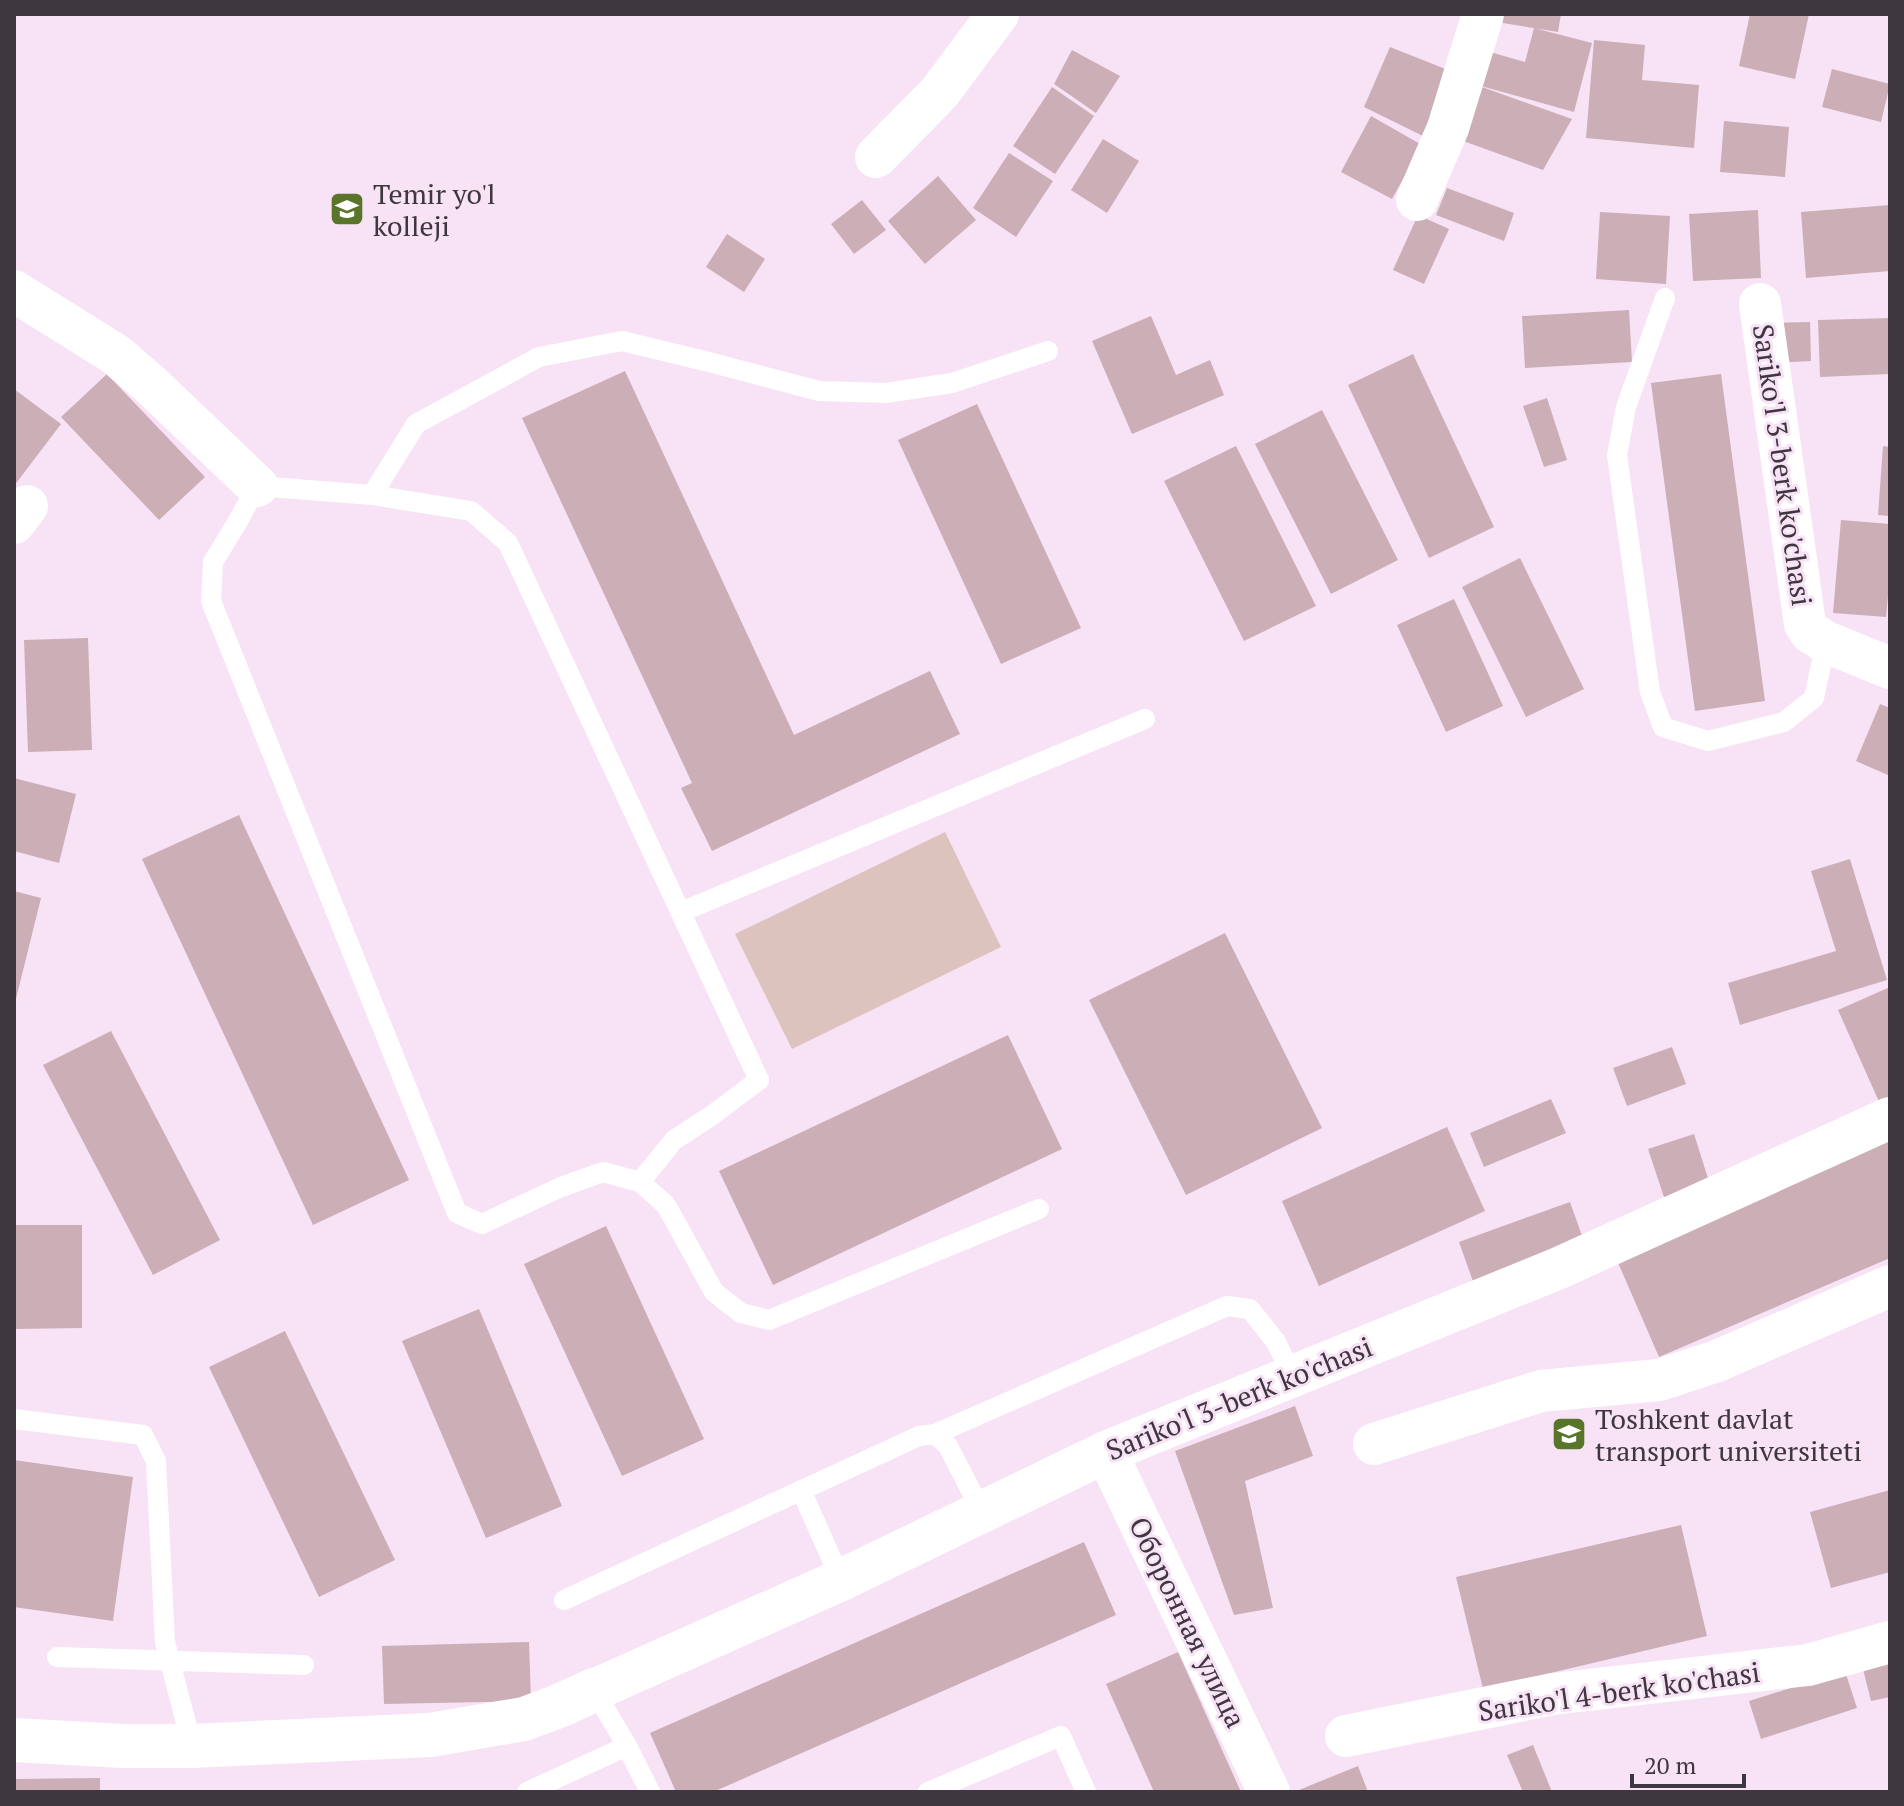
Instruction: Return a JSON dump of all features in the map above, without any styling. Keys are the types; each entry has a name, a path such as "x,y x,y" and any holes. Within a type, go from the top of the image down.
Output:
{"street":[{"path":"876,157 940,92 998,14"},
{"path":"1417,200 1448,128 1483,14"},
{"path":"14,291 115,354 257,486"},
{"name":"Sariko'l 3-berk ko'chasi","path":"1760,304 1805,624 1811,633 1826,642 1890,668"},
{"name":"Sariko'l 3-berk ko'chasi","path":"594,1690 841,1580 1106,1452 1559,1268 1890,1118"},
{"path":"1374,1444 1541,1391 1659,1380 1717,1361 1890,1286"},
{"name":"Оборонная улица","path":"1106,1452 1269,1792"},
{"name":"Sariko'l 4-berk ko'chasi","path":"1346,1736 1553,1694 1808,1665 1890,1642"},
{"path":"14,1740 192,1746 430,1735 524,1719 594,1690"}],"lane":[{"path":"1665,298 1626,407 1617,455 1650,692 1663,727 1708,741 1784,722 1814,698 1826,642"},
{"path":"372,495 416,424 539,357 622,341 819,391 886,393 952,383 1048,351"},
{"path":"640,1182 674,1140 759,1080 508,543 471,511 372,495 257,486 213,562 211,601 457,1213 482,1224 561,1187 603,1172 640,1182 666,1205 714,1292 741,1313 769,1320 1039,1209"},
{"path":"681,912 1145,719"},
{"path":"564,1600 919,1436 935,1434 1227,1306 1250,1309 1276,1342 1293,1377"},
{"path":"14,1419 143,1435 156,1461 165,1642 192,1746"},
{"path":"935,1434 948,1446 982,1512"},
{"path":"801,1490 841,1580"},
{"path":"57,1657 304,1665"},
{"path":"594,1690 650,1792"},
{"path":"928,1792 1061,1736 1086,1792"},
{"path":"527,1792 627,1746"}],"shaded area":[{"path":"945,832 1001,947 792,1049 735,934"}],"building":[{"path":"1498,14 1561,14 1558,32 1497,22"},
{"path":"1750,14 1809,14 1795,79 1739,66"},
{"path":"1534,28 1592,43 1574,112 1481,86 1490,52 1525,62"},
{"path":"1594,40 1645,45 1642,80 1699,85 1694,148 1586,138"},
{"path":"1390,47 1453,72 1425,137 1364,107"},
{"path":"1072,50 1120,76 1096,113 1054,84"},
{"path":"1832,69 1890,84 1881,122 1822,107"},
{"path":"1052,87 1094,116 1055,174 1013,146"},
{"path":"1482,87 1572,119 1543,170 1455,138"},
{"path":"1371,116 1422,145 1392,199 1341,172"},
{"path":"1724,121 1789,127 1785,177 1720,172"},
{"path":"1103,139 1139,161 1107,213 1071,190"},
{"path":"1009,153 1053,181 1016,237 973,208"},
{"path":"938,176 976,220 925,264 888,221"},
{"path":"1447,188 1514,213 1504,241 1436,215"},
{"path":"862,200 886,230 854,254 831,224"},
{"path":"1890,205 1890,271 1806,278 1801,212"},
{"path":"1758,210 1761,278 1693,281 1689,214"},
{"path":"1600,212 1670,216 1666,284 1596,279"},
{"path":"1418,215 1449,229 1424,284 1393,270"},
{"path":"727,234 765,259 744,292 706,267"},
{"path":"1629,310 1632,362 1525,368 1522,316"},
{"path":"1151,316 1176,375 1210,360 1224,395 1132,434 1092,341"},
{"path":"1890,318 1890,374 1820,377 1818,320"},
{"path":"1810,322 1811,361 1775,363 1773,323"},
{"path":"1413,354 1494,527 1429,558 1348,385"},
{"path":"625,371 794,735 930,671 960,734 712,851 681,788 692,783 522,418"},
{"path":"107,374 205,477 159,520 61,417"},
{"path":"1721,374 1765,701 1695,711 1651,383"},
{"path":"14,389 61,424 14,486"},
{"path":"1547,398 1567,460 1544,467 1523,406"},
{"path":"977,404 1081,628 1001,664 898,440"},
{"path":"1322,410 1398,560 1331,594 1255,444"},
{"path":"1236,446 1316,606 1244,641 1164,481"},
{"path":"1883,446 1890,447 1890,516 1878,515"},
{"path":"1841,520 1890,524 1886,617 1833,613"},
{"path":"1520,558 1584,689 1526,717 1462,587"},
{"path":"1454,599 1503,706 1446,732 1397,625"},
{"path":"88,638 92,750 28,752 24,640"},
{"path":"1880,704 1890,708 1890,776 1856,761"},
{"path":"14,778 76,794 59,863 14,851"},
{"path":"239,815 409,1180 313,1225 142,859"},
{"path":"1850,859 1887,980 1740,1025 1728,983 1836,951 1811,871"},
{"path":"14,891 41,898 15,1003 14,1003"},
{"path":"1225,933 1322,1128 1186,1195 1089,1000"},
{"path":"1890,987 1890,1102 1881,1106 1838,1010"},
{"path":"111,1031 220,1240 153,1275 43,1065"},
{"path":"1008,1035 1062,1149 773,1285 719,1171"},
{"path":"1672,1047 1686,1084 1627,1106 1613,1068"},
{"path":"1551,1099 1566,1133 1484,1167 1470,1133"},
{"path":"1447,1127 1485,1211 1319,1286 1282,1201"},
{"path":"1694,1134 1712,1191 1667,1206 1648,1149"},
{"path":"1890,1139 1890,1258 1659,1357 1616,1258"},
{"path":"1570,1202 1586,1247 1475,1287 1459,1242"},
{"path":"14,1225 82,1225 82,1328 15,1329"},
{"path":"606,1226 704,1439 622,1476 524,1264"},
{"path":"479,1309 562,1506 486,1538 402,1341"},
{"path":"285,1331 395,1560 319,1597 209,1367"},
{"path":"1295,1406 1313,1456 1245,1481 1273,1608 1234,1615 1175,1451"},
{"path":"14,1460 133,1477 113,1621 14,1607"},
{"path":"1890,1490 1890,1572 1831,1588 1810,1512"},
{"path":"1681,1525 1707,1636 1483,1689 1456,1577"},
{"path":"1084,1542 1116,1615 713,1792 676,1792 650,1733"},
{"path":"529,1642 531,1701 384,1704 382,1646"},
{"path":"1178,1652 1241,1792 1154,1792 1106,1684"},
{"path":"1890,1662 1890,1697 1871,1701 1863,1669"},
{"path":"1845,1671 1857,1708 1761,1739 1749,1701"},
{"path":"1533,1745 1552,1792 1523,1792 1507,1755"},
{"path":"1358,1766 1368,1792 1294,1792"},
{"path":"100,1778 100,1792 14,1792 14,1779"}],"place":[{"name":"Temir yo'l kolleji","path":"347,209"},
{"name":"Toshkent davlat transport universiteti","path":"1569,1434"}]}
